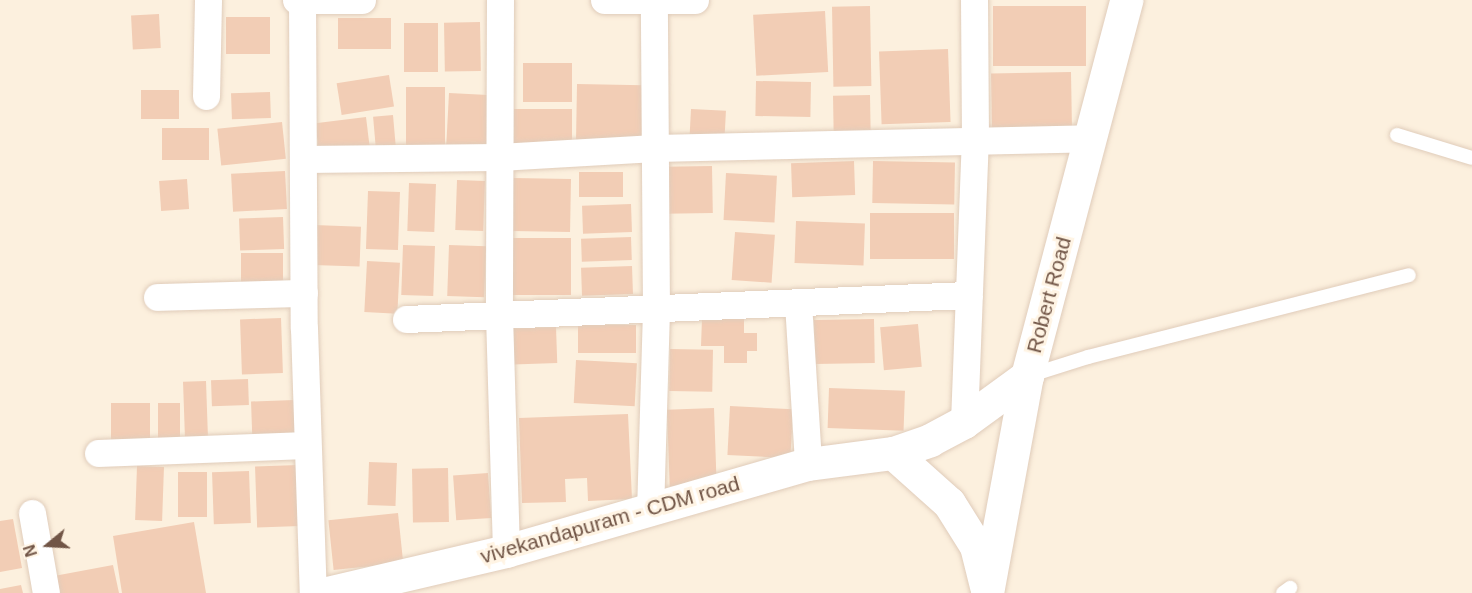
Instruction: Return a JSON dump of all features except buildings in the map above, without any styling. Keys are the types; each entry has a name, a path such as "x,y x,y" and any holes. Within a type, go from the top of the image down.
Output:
{"street":[{"path":"206,96 208,0"},
{"path":"296,0 362,0"},
{"path":"302,0 306,445 313,593"},
{"path":"500,0 499,315 506,551"},
{"path":"604,0 695,0"},
{"path":"650,512 656,312 654,0"},
{"path":"964,422 975,141 974,0"},
{"name":"Robert Road","path":"987,593 1027,376 1126,0"},
{"path":"303,159 499,158 655,148 1090,138"},
{"path":"156,297 304,293"},
{"path":"406,319 656,312 968,296"},
{"path":"798,303 808,464"},
{"name":"vivekandapuram - CDM road","path":"327,593 506,551 650,512 808,464 893,453 930,440 964,422 1027,376"},
{"path":"98,453 306,445"},
{"path":"893,453 949,503 976,546 987,593"},
{"path":"32,513 46,593"}],"lane":[{"path":"1397,135 1472,158"},
{"path":"1027,376 1088,357 1409,275"}]}
